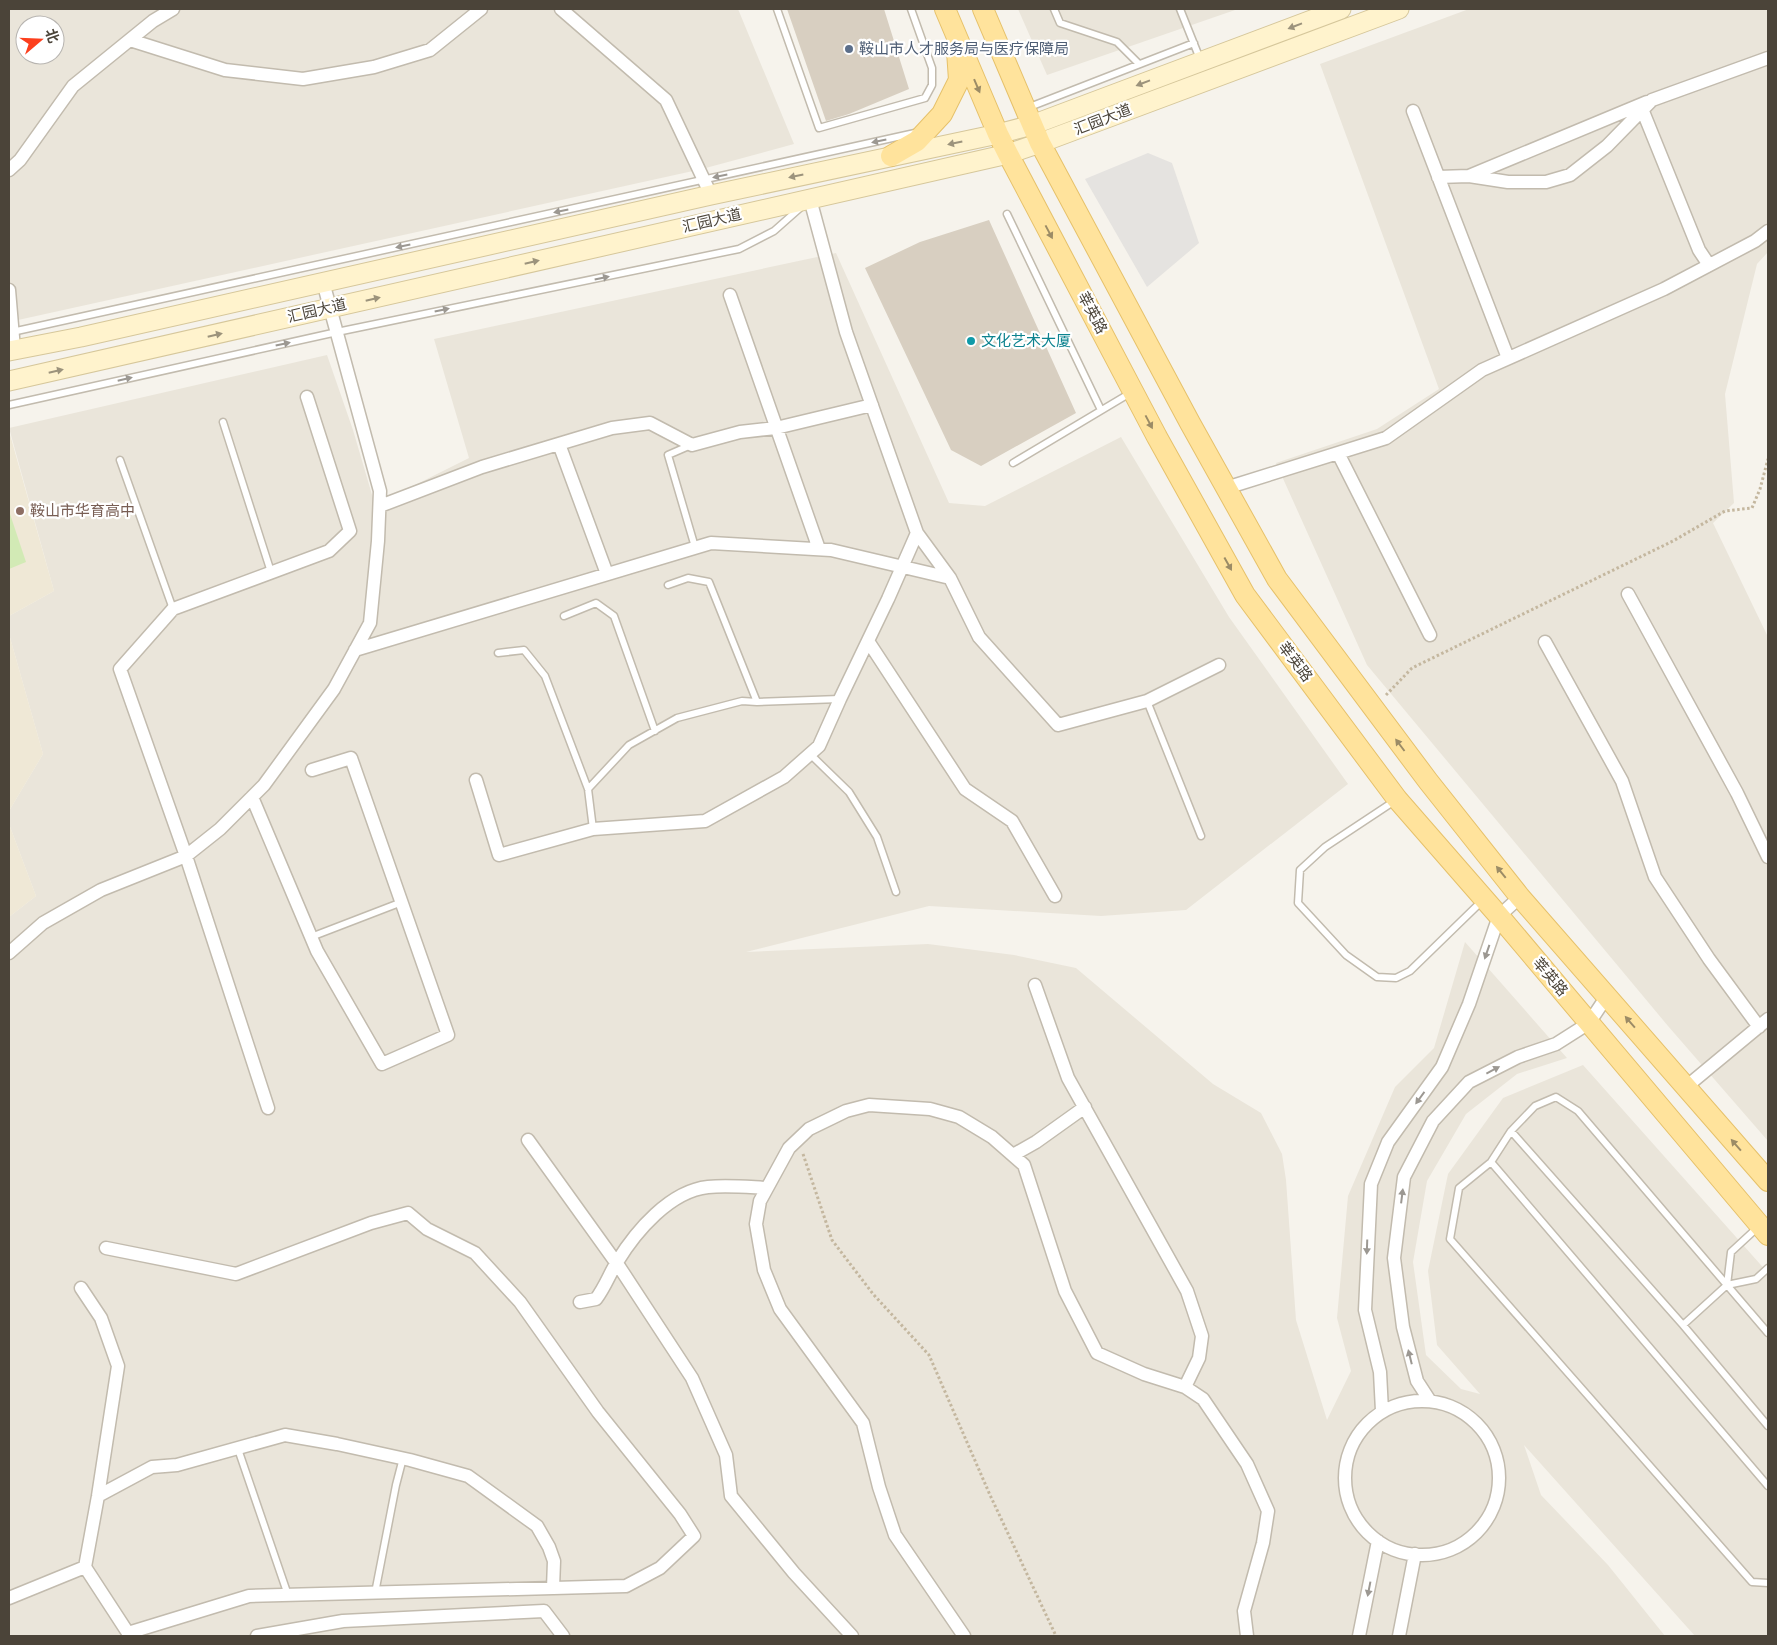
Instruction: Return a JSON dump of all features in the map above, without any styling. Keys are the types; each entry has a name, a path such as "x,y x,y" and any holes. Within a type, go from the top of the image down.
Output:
{"main road":[{"name":"莘英路","path":"945,9 1008,154 1133,391 1245,595 1397,799 1499,916 1764,1230"},
{"name":"莘英路","path":"983,9 1040,144 1277,579 1428,781 1520,897 1768,1181"},
{"name":"汇园大道","path":"11,341 81,337 324,282 707,187 891,156 998,134 1028,116 1201,61 1341,9"},
{"name":"汇园大道","path":"9,382 1008,154 1040,144 1399,9"},
{"path":"891,156 917,141 942,114 958,80 957,39"}],"street":[{"path":"9,170 20,160 73,86 153,22 173,9"},
{"path":"130,40 225,70 304,79 374,67 430,50 481,9"},
{"path":"561,9 666,100 707,187"},
{"path":"1469,176 1768,58"},
{"path":"1438,177 1469,176 1508,182 1546,182 1570,175 1607,146 1647,105"},
{"path":"1647,105 1699,250 1709,265"},
{"path":"1412,111 1508,358"},
{"path":"810,199 846,332 917,534 950,578 979,637 1058,725 1146,701 1220,664"},
{"path":"1226,488 1386,438 1482,370 1664,289 1754,241 1768,231"},
{"path":"9,953 43,923 101,890 186,856 220,829 264,785 334,689 370,623 380,491 324,282"},
{"path":"9,290 11,341"},
{"path":"730,295 819,549"},
{"path":"268,1108 186,856 120,669 173,609 329,551 350,531 307,397"},
{"path":"380,506 482,468 612,428 650,422 692,445 740,432 776,428 872,405"},
{"path":"560,444 607,574"},
{"path":"1338,453 1430,635"},
{"path":"476,780 500,855 593,829 705,822 784,778 819,746 917,534"},
{"path":"355,650 711,543 832,550 950,578"},
{"path":"1628,594 1737,793 1768,857"},
{"path":"868,641 965,789 1012,821 1055,896"},
{"path":"1545,642 1622,781 1655,877 1710,959 1764,1023 1686,1087"},
{"path":"252,797 317,951 382,1064 448,1035 351,758 312,770"},
{"path":"1382,1411 1380,1372 1365,1310 1371,1184 1388,1142 1442,1067 1469,1004 1499,916 1520,897"},
{"path":"1036,985 1068,1078 1187,1291 1202,1336 1199,1358 1185,1387"},
{"path":"1430,1401 1417,1381 1403,1327 1394,1258 1404,1177 1433,1121 1469,1082 1518,1057 1556,1044 1589,1023 1607,996"},
{"path":"964,1636 896,1535 879,1487 863,1423 780,1309 764,1270 756,1224 760,1201 788,1148 809,1129 846,1111 869,1105 930,1109 959,1117 992,1137 1013,1155 1024,1165 1065,1291 1096,1353 1144,1374 1185,1387 1203,1399 1247,1464 1268,1512 1244,1611 1248,1636"},
{"path":"1013,1155 1036,1142 1084,1107"},
{"path":"528,1140 616,1263 692,1378 726,1455 731,1496 794,1572 852,1636"},
{"path":"580,1302 596,1299 605,1287 616,1263 641,1228 673,1200 689,1192 707,1187 766,1188"},
{"path":"81,1288 101,1318 118,1366 85,1567 128,1634 249,1596 626,1586 660,1568 694,1536 680,1514 598,1412 520,1302 475,1253 427,1229 408,1213 370,1224 236,1274 106,1248"},
{"path":"1430,1401 1455,1408 1476,1422 1491,1443 1498,1467 1498,1493 1489,1517 1473,1536 1451,1550 1426,1555 1401,1552 1378,1541 1360,1523 1348,1500 1345,1475 1350,1450 1358,1435 1382,1411 1397,1404 1430,1401"},
{"path":"98,1496 152,1467 177,1464 285,1435 336,1444 403,1458 468,1476 537,1526 549,1547 554,1561 554,1588"},
{"path":"1359,1636 1378,1541"},
{"path":"1399,1636 1415,1554"},
{"path":"9,1598 85,1567"},
{"path":"257,1636 343,1621 544,1611 563,1636"}],"lane":[{"path":"777,9 819,128 925,98 932,85 932,68 911,9"},
{"path":"1054,9 1060,23 1117,42 1139,64"},
{"path":"1180,9 1201,61"},
{"path":"1028,116 1139,64 1194,43"},
{"path":"11,341 707,187 926,131"},
{"path":"9,405 337,332 739,249 774,231 810,199"},
{"path":"1007,214 1101,410"},
{"path":"1013,463 1133,391"},
{"path":"223,422 271,572"},
{"path":"692,445 668,455 696,547"},
{"path":"120,460 173,609"},
{"path":"668,585 688,578 709,582 756,702"},
{"path":"564,616 596,603 614,616 655,731"},
{"path":"498,653 524,650 545,676 588,789 593,829"},
{"path":"588,789 629,745 677,718 742,701 840,699"},
{"path":"1146,701 1201,836"},
{"path":"810,754 849,792 877,837 896,892"},
{"path":"1397,799 1325,847 1300,870 1298,903 1346,955 1377,977 1396,978 1410,971 1484,900"},
{"path":"311,937 402,902"},
{"path":"1768,1334 1578,1111 1556,1097 1535,1106 1511,1131 1491,1162 1459,1188 1450,1239 1752,1582 1768,1583"},
{"path":"1511,1131 1768,1426"},
{"path":"1491,1162 1768,1486"},
{"path":"1727,1285 1731,1252 1764,1230"},
{"path":"1682,1326 1727,1285 1756,1279 1768,1268"},
{"path":"238,1449 288,1595"},
{"path":"376,1593 396,1485 403,1458"}],"path":[{"path":"1373,708 1412,668 1673,541 1725,511 1752,508 1760,489 1768,459"},
{"path":"798,1139 832,1240 874,1294 929,1355 990,1495 1056,1636"}],"shaded area":[{"path":"9,9 738,9 794,144 702,169 9,322"},
{"path":"1018,9 1238,9 1047,75"},
{"path":"1469,9 1768,9 1768,252 1757,264 1725,394 1734,503 1713,523 1768,637 1768,1141 1668,1026 1367,665 1276,463 1377,429 1439,389 1320,64"},
{"path":"1148,153 1172,163 1199,243 1147,287 1085,179"},
{"path":"836,253 949,503 985,506 1121,437 1229,617 1348,784 1186,910 1101,916 929,906 746,952 928,944 1014,955 1076,968 1213,1084 1261,1113 1282,1154 1286,1180 1296,1320 1327,1420 1351,1371 1337,1318 1348,1196 1395,1087 1434,1048 1465,942 1567,1058 1517,1074 1466,1114 1427,1181 1413,1262 1426,1355 1461,1389 1480,1394 1437,1345 1428,1271 1448,1174 1503,1098 1583,1065 1768,1273 1768,1636 1695,1636 1524,1445 1541,1495 1608,1565 1665,1636 9,1636 9,917 36,896 9,824 9,811 43,754 9,634 9,616 54,591 9,428 327,355 353,430 375,505 469,458 434,339"},
{"name":"鞍山市华育高中","path":"9,431 54,591 9,616"},
{"path":"9,634 43,754 9,811"},
{"path":"9,824 36,896 9,917"}],"green space":[{"path":"9,511 26,562 9,569"}],"building":[{"name":"鞍山市人才服务局与医疗保障局","path":"787,9 884,9 909,89 849,114 826,121"},
{"name":"文化艺术大厦","path":"989,220 1076,413 981,466 951,450 865,268 920,242"}],"place":[{"name":"鞍山市人才服务局与医疗保障局","path":"849,49"},
{"name":"文化艺术大厦","path":"971,341"},
{"name":"鞍山市华育高中","path":"20,511"}]}
